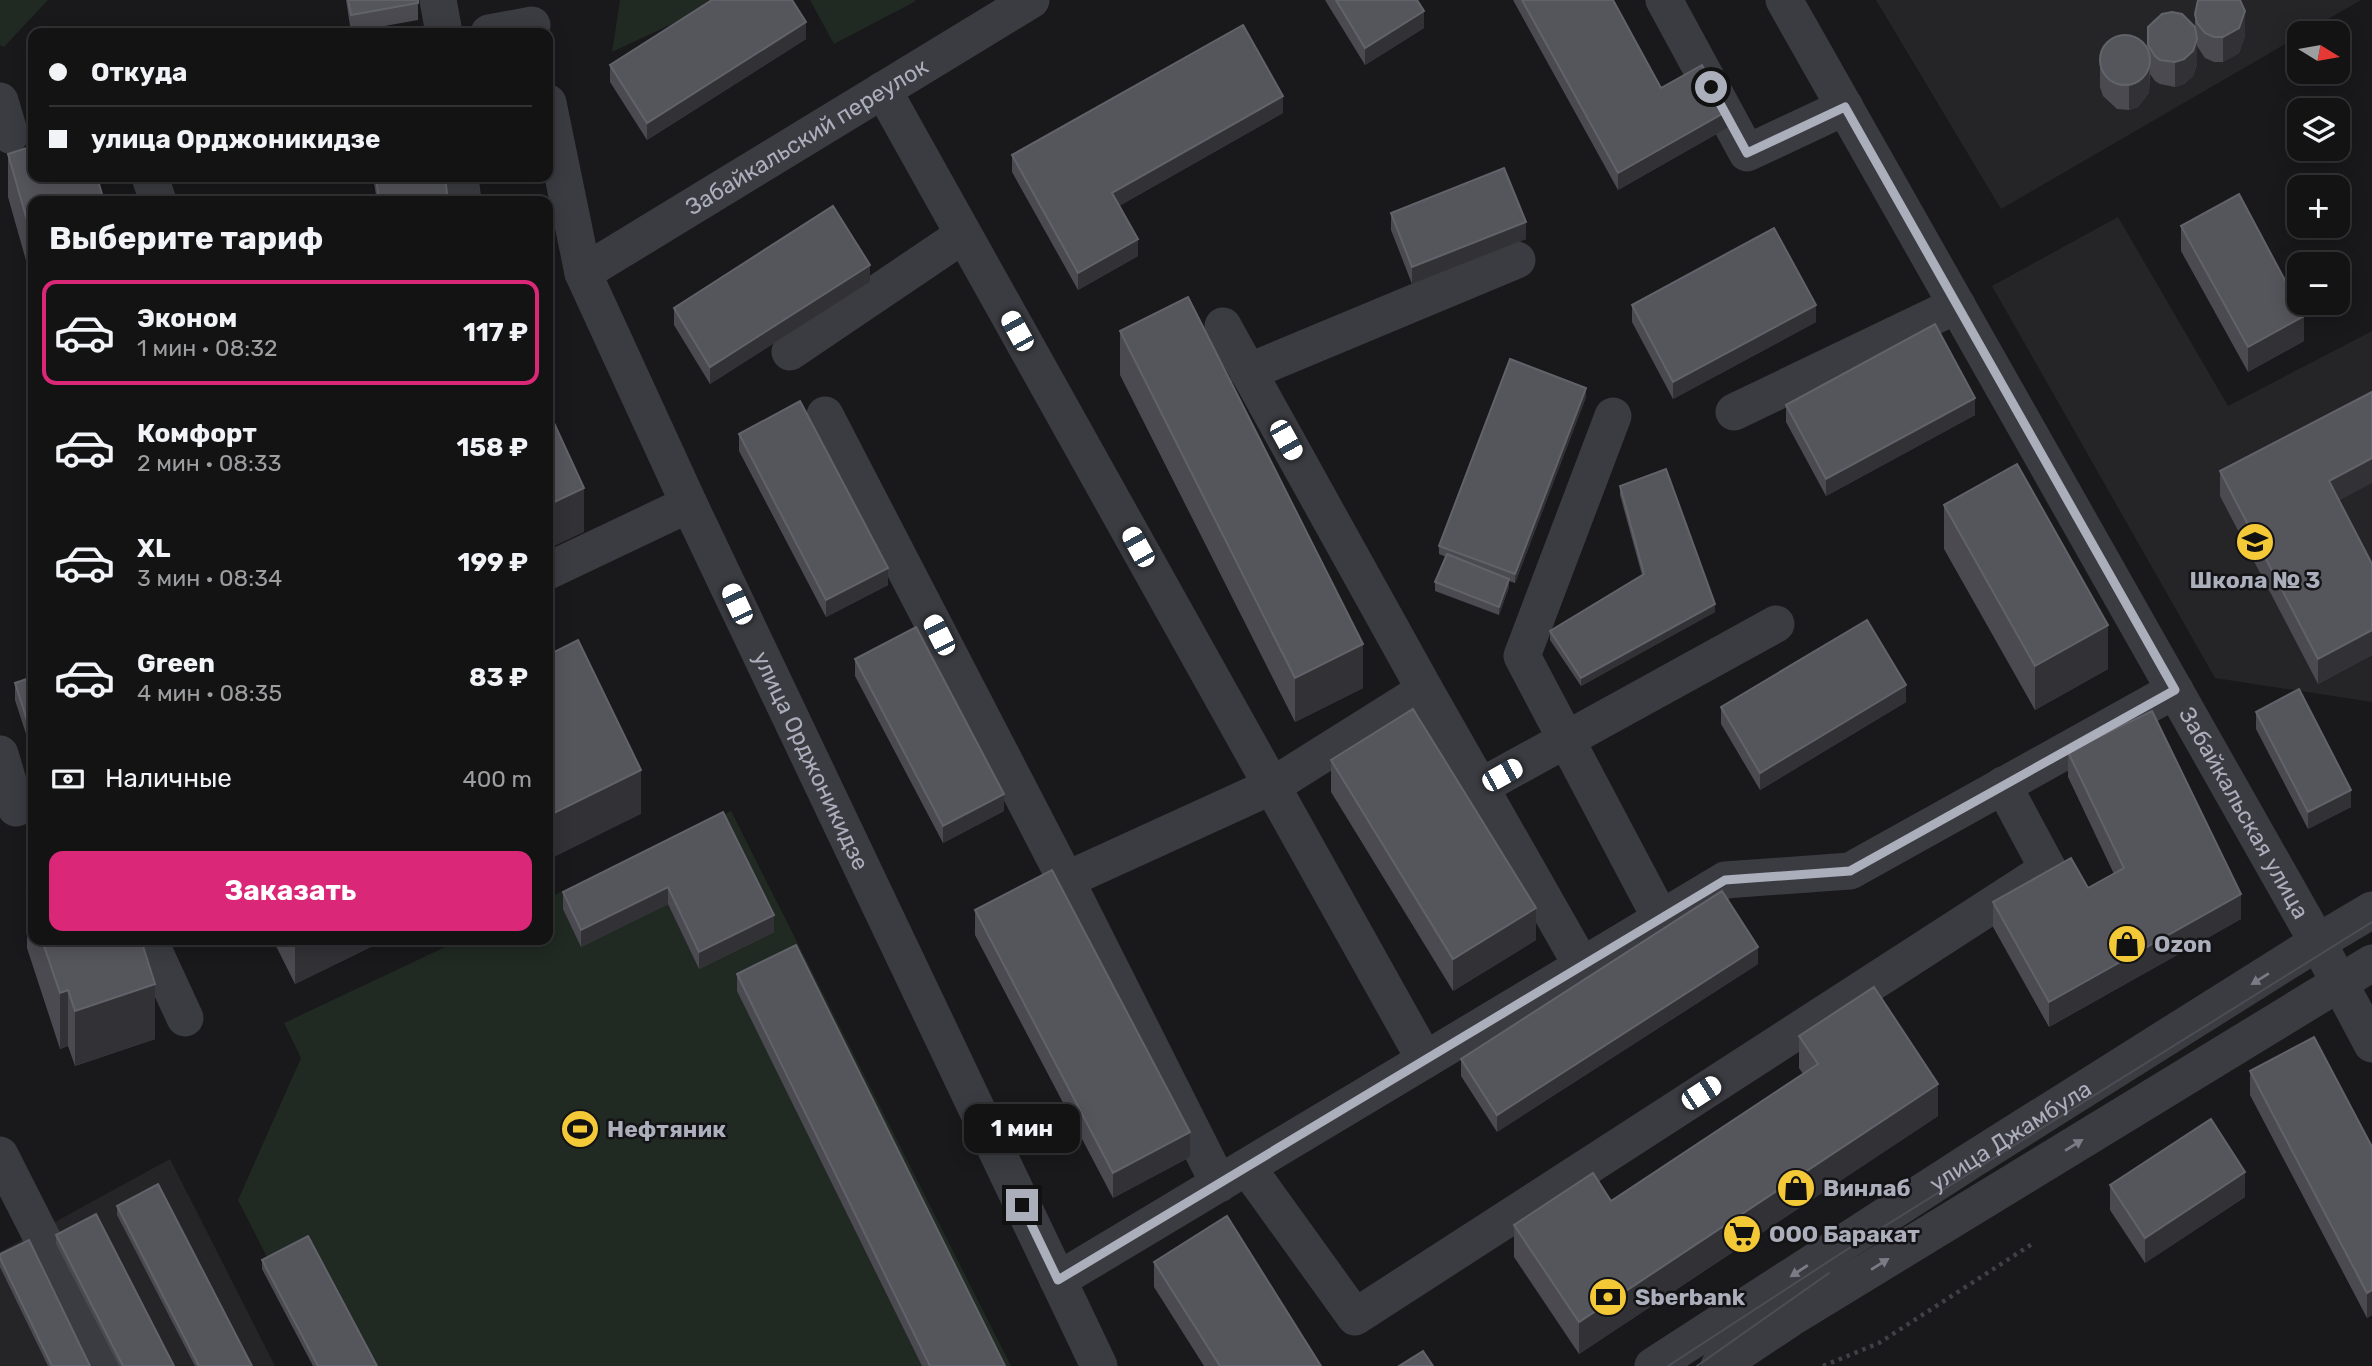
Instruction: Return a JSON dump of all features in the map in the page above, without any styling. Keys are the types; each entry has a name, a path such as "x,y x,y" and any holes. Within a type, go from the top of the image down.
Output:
{"street":[{"path":"438,0 443,28"},
{"name":"Забайкальский переулок","path":"583,273 1031,0"},
{"path":"1664,0 1747,153 1845,107"},
{"name":"Забайкальская улица","path":"1784,0 2340,981 2372,1044"},
{"path":"504,28 531,19"},
{"path":"883,90 1425,1060"},
{"name":"улица Орджоникидзе","path":"553,127 583,273 689,504 1099,1366"},
{"path":"790,352 963,235"},
{"path":"1248,372 1517,260"},
{"path":"1734,412 1957,305"},
{"path":"1223,326 1582,966"},
{"path":"825,415 1066,880 1233,1175 1355,1317 2048,869 2003,785"},
{"path":"1613,416 1522,656 1661,919"},
{"path":"553,569 689,504"},
{"path":"1480,787 1776,624"},
{"path":"1066,880 1272,786 1425,690"},
{"path":"1058,1280 1725,880 1850,871 2175,690"},
{"path":"0,754 16,808"},
{"name":"улица Джамбула","path":"1653,1366 1970,1161 2318,942 2372,911"},
{"path":"151,945 185,1018"},
{"name":"улица Джамбула","path":"1718,1366 1791,1318 2372,963"},
{"path":"0,1155 107,1366"}],"path":[{"path":"1823,1366 1879,1343 2032,1244"}],"shaded area":[{"path":"0,0 48,0 4,47 0,45"},
{"path":"620,0 715,0 700,11 612,52"},
{"path":"810,0 914,0 916,1 834,44"},
{"path":"1876,0 2361,0 2325,21 2287,21 2287,43 2001,209"},
{"name":"Школа № 3","path":"2118,217 2228,406 2372,331 2372,702 2215,678 1992,286"},
{"name":"Нефтяник","path":"731,811 1011,1366 322,1366 238,1200 301,1058 284,1023 449,945 553,945 553,896"},
{"path":"170,1159 275,1366 0,1366 0,1252"}],"building":[{"path":"348,0 418,0 418,3 351,15"},
{"path":"712,0 792,0 806,22 647,123 610,65"},
{"path":"1336,0 1417,0 1424,11 1365,48"},
{"path":"1522,0 1613,0 1661,88 1702,65 1727,111 1618,173"},
{"path":"2198,0 2240,0 2245,11 2239,28 2223,37 2205,33 2197,23 2195,14"},
{"path":"2162,14 2182,14 2195,27 2197,39 2193,51 2184,59 2175,62 2160,60 2148,45 2148,27"},
{"path":"1243,25 1283,96 1112,193 1138,239 1078,273 1012,155"},
{"path":"2125,35 2142,43 2150,60 2142,77 2125,85 2108,77 2100,60 2108,43"},
{"path":"28,148 28,182 98,182 103,196 28,196 28,224 8,154"},
{"path":"1504,168 1526,222 1412,267 1391,213"},
{"path":"377,182 446,182 447,196 378,196"},
{"path":"2239,194 2287,284 2287,315 2304,316 2248,347 2181,226"},
{"path":"833,206 870,265 710,367 674,308"},
{"path":"1774,228 1816,305 1673,382 1632,305"},
{"path":"1188,297 1363,644 1295,678 1120,331"},
{"path":"1935,324 1975,398 1826,479 1786,405"},
{"path":"1510,359 1586,388 1515,574 1439,546"},
{"path":"2372,392 2372,458 2329,481 2372,564 2372,630 2318,659 2220,471"},
{"path":"800,401 888,568 826,600 739,434"},
{"path":"553,421 584,488 553,503"},
{"path":"2017,464 2108,625 2035,666 1944,505"},
{"path":"1666,469 1715,604 1581,678 1550,631 1644,574 1620,486"},
{"path":"1447,554 1509,579 1499,607 1435,582"},
{"path":"1867,620 1906,685 1760,773 1721,707"},
{"path":"916,627 1004,794 943,826 855,659"},
{"path":"578,640 641,770 553,814 553,652"},
{"path":"28,679 28,720 27,720 15,683"},
{"path":"2299,689 2351,790 2308,812 2256,712"},
{"path":"1413,709 1536,908 1453,959 1331,760"},
{"path":"2152,711 2241,894 2049,1002 1993,902 2071,858 2088,888 2124,868 2068,752"},
{"path":"723,812 774,915 699,952 668,887 581,930 563,892"},
{"path":"1052,870 1190,1132 1113,1173 975,910"},
{"path":"1722,891 1758,947 1497,1115 1461,1059"},
{"path":"44,945 143,945 155,984 75,1011 68,990 60,993"},
{"path":"796,945 1005,1366 930,1366 737,974"},
{"path":"1874,987 1938,1084 1579,1322 1514,1225 1593,1173 1611,1201 1818,1064 1799,1036"},
{"path":"2314,1037 2372,1147 2372,1290 2367,1293 2250,1071"},
{"path":"2211,1119 2245,1172 2145,1238 2110,1185"},
{"path":"158,1184 252,1366 199,1366 117,1206"},
{"path":"96,1214 174,1366 123,1366 56,1235"},
{"path":"1227,1216 1321,1366 1220,1366 1154,1262"},
{"path":"308,1236 377,1366 318,1366 262,1260"},
{"path":"29,1240 90,1366 52,1366 0,1258 0,1254"},
{"path":"1423,1351 1433,1366 1399,1366"}],"tram line":[{"path":"1668,1366 1840,1254 2372,922"},
{"path":"1697,1366 1829,1273"}],"place":[{"name":"Школа № 3","path":"2255,542"},
{"name":"Ozon","path":"2127,944"},
{"name":"Нефтяник","path":"580,1129"},
{"name":"Винлаб","path":"1796,1188"},
{"name":"ООО Баракат","path":"1742,1234"},
{"name":"Sberbank","path":"1608,1297"}],"route":[{"path":"1022,1205 1058,1280 1725,880 1850,871 2175,690 1845,107 1747,153 1711,87"}]}
